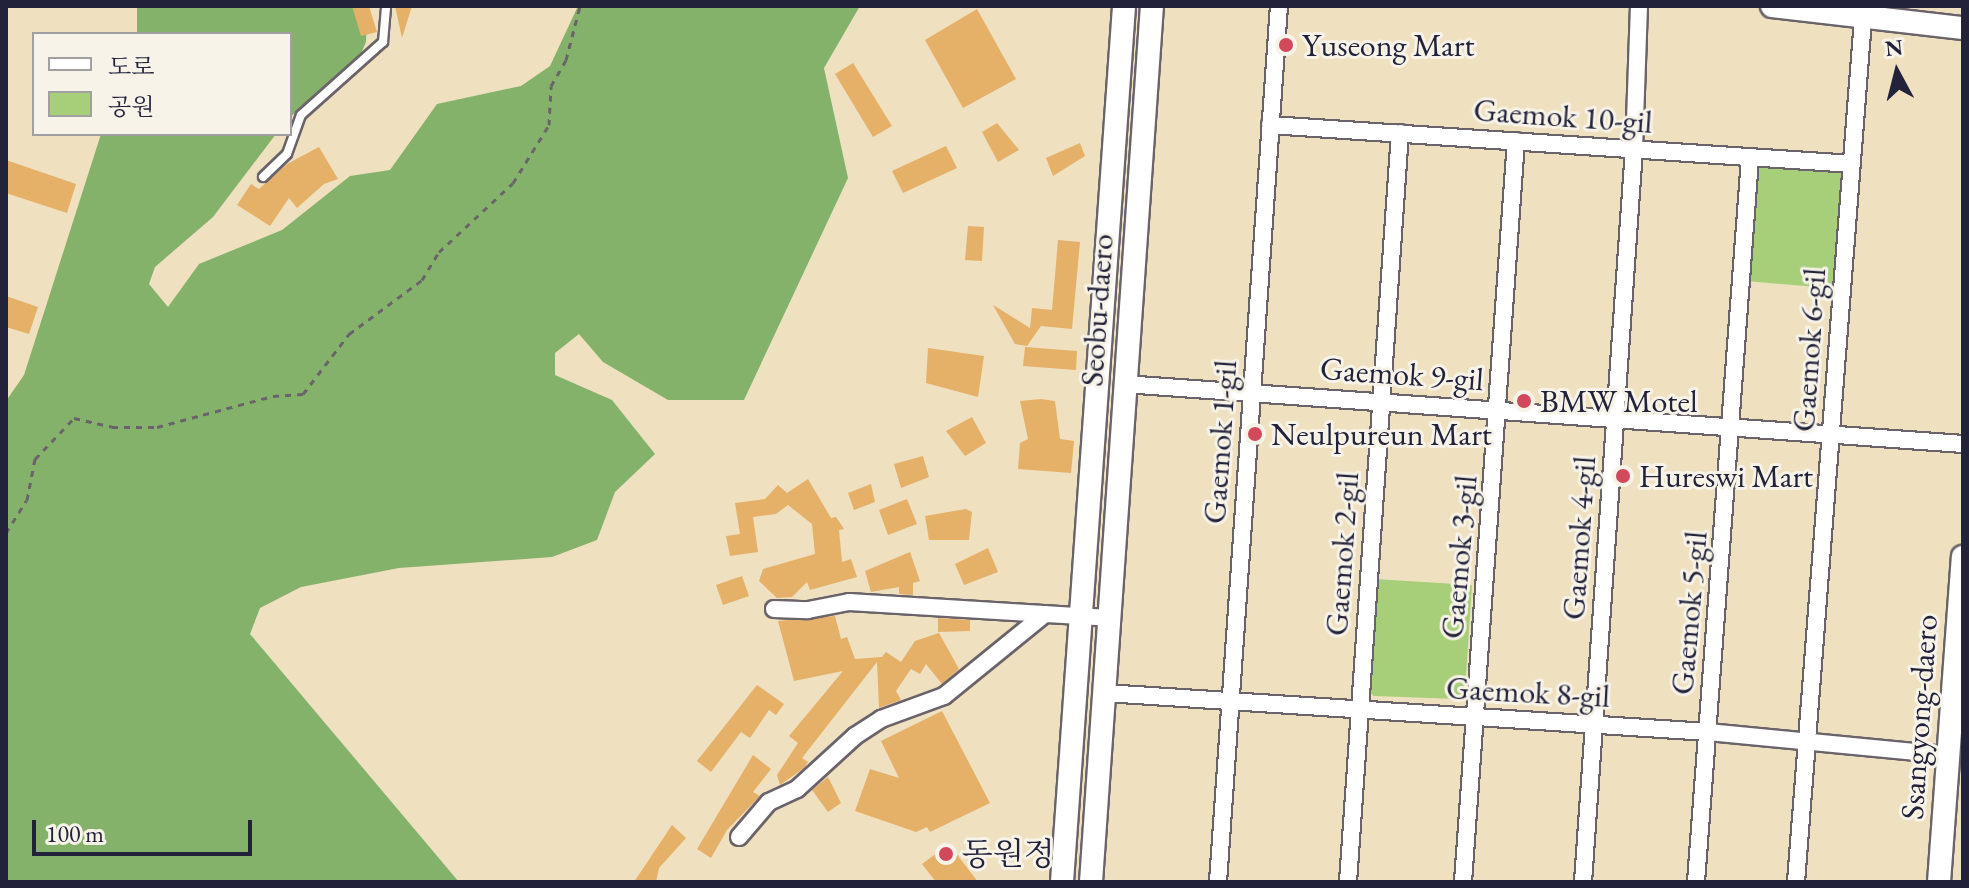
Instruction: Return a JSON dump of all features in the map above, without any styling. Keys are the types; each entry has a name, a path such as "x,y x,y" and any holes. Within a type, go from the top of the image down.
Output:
{"main road":[{"path":"1111,6 1119,53"},
{"name":"Seobu-daero","path":"1062,882 1124,6"},
{"name":"Seobu-daero","path":"1091,882 1152,6"},
{"path":"1772,6 1864,10 1963,28"},
{"name":"Ssangyong-daero","path":"1939,882 1963,557"}],"street":[{"name":"Gaemok 1-gil","path":"1218,882 1279,6"},
{"name":"Gaemok 4-gil","path":"1583,882 1634,149 1639,6"},
{"name":"Gaemok 6-gil","path":"1796,882 1864,10"},
{"name":"Gaemok 10-gil","path":"1270,125 1852,164"},
{"name":"Gaemok 2-gil","path":"1348,882 1400,133"},
{"name":"Gaemok 3-gil","path":"1463,882 1516,141"},
{"name":"Gaemok 5-gil","path":"1696,882 1750,158"},
{"name":"Gaemok 9-gil","path":"1124,384 1963,444"},
{"path":"774,609 808,610 849,602 1109,618"},
{"path":"739,837 769,802 797,789 855,736 881,719 944,696 1045,614"},
{"name":"Gaemok 8-gil","path":"1105,693 1360,712 1593,723 1948,755"}],"lane":[{"path":"263,177 287,154 301,115 383,42 386,6"}],"path":[{"path":"6,533 27,500 35,459 74,418 112,427 157,427 273,396 303,394 349,334 422,280 439,252 513,183 549,125 551,86 566,60 580,6"}],"green space":[{"path":"137,6 360,6 367,16 366,42 357,63 292,115 292,32 137,32"},
{"path":"578,6 860,6 824,68 848,178 744,400 668,400 603,362 579,334 555,353 555,375 612,400 655,454 615,492 597,540 552,557 399,568 301,587 260,608 250,634 459,882 6,882 6,401 24,375 100,136 274,136 213,217 155,267 149,284 168,307 199,264 282,230 350,176 390,170 437,104 521,86 550,66"},
{"path":"1755,162 1849,170 1840,289 1746,281"},
{"path":"1375,579 1472,585 1465,691 1457,699 1374,696 1366,689"}],"building":[{"path":"352,6 369,6 377,32 361,36"},
{"path":"395,6 412,6 402,38"},
{"path":"977,9 1016,79 963,108 925,40"},
{"path":"853,63 892,126 873,137 835,74"},
{"path":"997,123 1019,150 998,162 982,132"},
{"path":"1080,143 1085,156 1053,176 1046,158"},
{"path":"946,146 957,168 903,193 892,171"},
{"path":"319,147 338,179 324,184 297,208 289,198 270,226 237,205 251,184 259,189 287,164"},
{"path":"6,160 76,184 67,213 6,193"},
{"path":"968,226 984,227 982,261 965,260"},
{"path":"1058,240 1080,242 1072,329 1041,326 1027,346 1015,344 993,305 1030,328 1032,308 1052,310"},
{"path":"6,296 38,307 29,334 6,327"},
{"path":"1025,347 1077,351 1076,370 1023,366"},
{"path":"928,348 984,356 978,397 926,383"},
{"path":"1020,401 1055,401 1060,439 1074,441 1071,473 1018,469 1020,443 1028,439"},
{"path":"972,417 986,443 965,456 946,431"},
{"path":"923,456 929,477 901,488 894,464"},
{"path":"808,479 831,518 836,517 844,529 839,530 842,562 851,559 857,577 810,590 807,582 792,597 777,598 759,581 763,569 815,554 812,524 788,505 776,514 753,517 758,552 730,556 726,536 740,534 735,503 765,499 778,485 787,493"},
{"path":"871,484 875,502 854,510 848,493"},
{"path":"907,499 917,524 888,535 879,510"},
{"path":"966,509 972,512 969,540 929,540 925,516"},
{"path":"988,548 998,572 964,585 955,564"},
{"path":"910,552 920,581 913,583 913,595 899,594 899,587 871,592 865,571"},
{"path":"742,576 749,596 723,605 716,585"},
{"path":"835,616 841,639 847,637 855,659 882,657 886,652 901,662 915,641 939,633 959,669 942,684 926,664 920,674 911,669 896,691 901,700 879,708 877,662 802,758 808,762 804,768 780,785 777,775 798,743 789,736 843,671 794,681 778,621"},
{"path":"938,618 970,620 970,631 938,632"},
{"path":"757,685 784,704 776,715 769,710 750,738 741,732 711,772 697,761"},
{"path":"942,711 990,803 930,832 927,827 916,832 855,811 870,769 899,778 881,741"},
{"path":"753,755 771,769 753,792 760,796 727,830 711,858 697,849"},
{"path":"828,777 841,803 828,812 812,790"},
{"path":"672,825 686,838 659,868 656,882 634,882"},
{"name":"동원정","path":"949,844 978,882 936,882 922,864"}],"place":[{"name":"Yuseong Mart","path":"1286,45"},
{"name":"BMW Motel","path":"1524,401"},
{"name":"Neulpureun Mart","path":"1255,434"},
{"name":"Hureswi Mart","path":"1623,476"},
{"name":"동원정","path":"946,854"}]}
